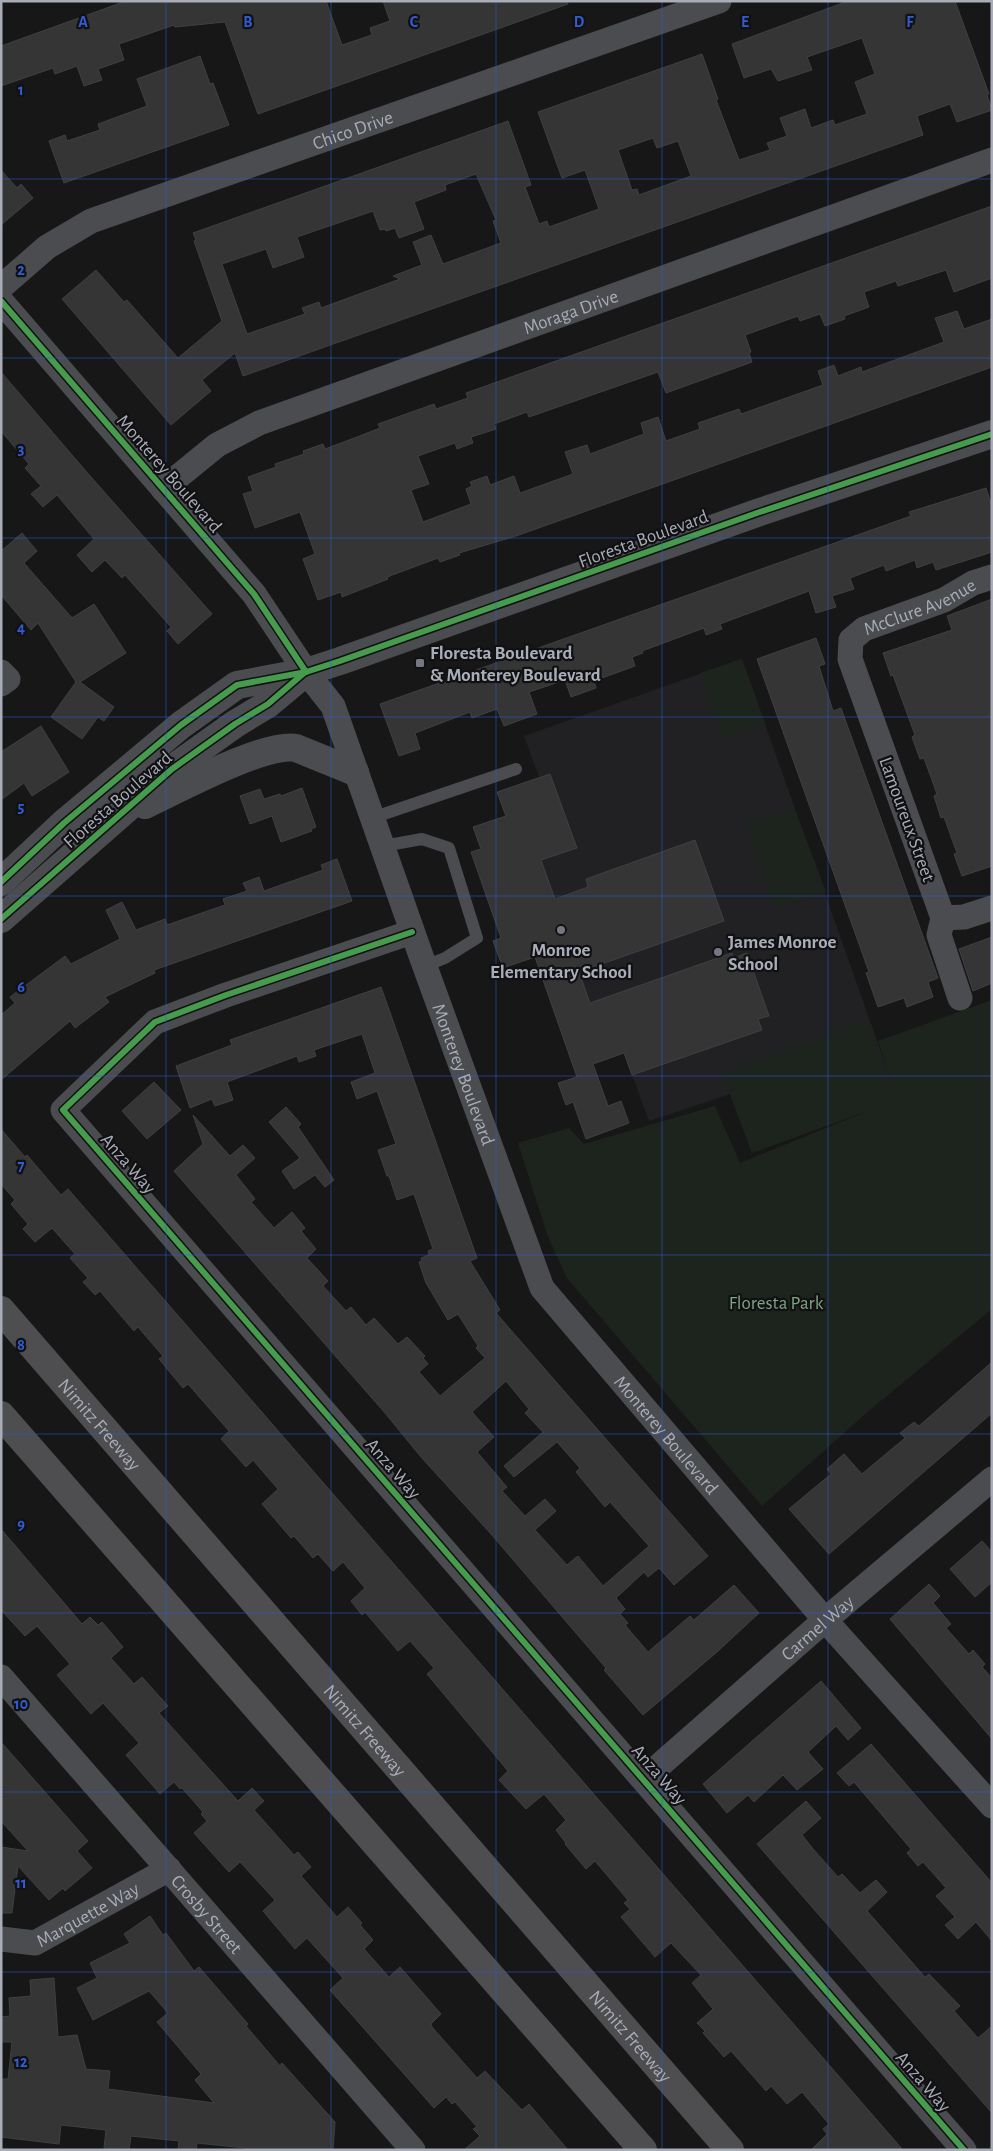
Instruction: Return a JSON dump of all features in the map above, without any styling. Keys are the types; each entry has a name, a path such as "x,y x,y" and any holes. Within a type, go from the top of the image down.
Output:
{"highway":[{"name":"Nimitz Freeway","path":"1,1310 730,2150"},
{"path":"1,1415 643,2150"}],"street":[{"name":"Chico Drive","path":"1,287 47,247 91,221 719,1"},
{"name":"Moraga Drive","path":"163,489 217,444 259,423 992,160"},
{"name":"Monterey Boulevard","path":"1,301 254,594 306,672 333,706 412,932 542,1288 825,1620 989,1797"},
{"name":"Floresta Boulevard","path":"1,882 64,823 181,725 237,685 306,672 767,510 992,434"},
{"name":"McClure Avenue","path":"851,640 864,629 944,600 973,583 992,577"},
{"name":"Lamoureux Street","path":"851,640 850,660 943,918 939,936 960,998"},
{"name":"Floresta Boulevard","path":"1,919 172,769 235,724 268,704 306,672"},
{"path":"114,819 239,761 288,746 356,772"},
{"path":"943,918 964,917 992,908"},
{"name":"Anza Way","path":"412,932 226,994 155,1022 63,1110 964,2150"},
{"name":"Carmel Way","path":"644,1779 825,1620 992,1478"},
{"name":"Crosby Street","path":"1,1677 413,2150"},
{"name":"Marquette Way","path":"1,1939 35,1943 168,1869"}],"lane":[{"path":"372,818 516,769"},
{"path":"382,846 422,839 449,848 478,938 446,958 425,966"}],"shaded area":[{"path":"742,659 898,1100 752,1153 730,1094 649,1121 624,1053 575,1070 535,957 503,968 493,941 501,938 471,852 481,849 473,827 505,816 497,792 539,777 524,736"}],"green space":[{"path":"742,659 765,723 723,738 700,673"},
{"path":"794,807 826,892 776,909 746,825"},
{"name":"Floresta Park","path":"992,1000 992,1309 871,1409 762,1506 567,1278 548,1237 518,1143 569,1128 584,1144 715,1106 740,1163 873,1109 752,1153 722,1073 866,1021 897,1100 878,1041"}],"building":[{"path":"126,1 326,1 342,45 372,35 370,28 390,21 383,1 567,1 568,4 258,114 225,22 175,27 174,25 119,44 124,60 98,69 102,80 84,86 77,66 55,74 53,68 1,86 1,46"},
{"path":"848,1 955,1 989,94 987,95 992,110 957,122 950,104 917,116 923,135 243,376 235,353 202,380 211,391 171,425 62,299 96,270 124,302 127,300 178,358 222,321 194,241 196,240 193,233 508,121 531,185 525,187 539,224 547,221 549,227 599,209 585,170 562,178 538,112 702,54 718,99 716,100 739,160 770,150 767,143 787,136 780,118 805,109 811,128 833,120 835,125 867,114 855,82 875,74 862,38 807,57 812,70 778,81 771,69 744,78 732,44","holes":["653,138 657,148 678,141 691,176 639,195 637,189 632,190 618,150","476,174 496,220 493,221 501,243 443,264 431,235 413,242 422,265 393,276 400,279 321,308 319,302 302,308 305,314 247,334 222,264 266,249 273,268 304,257 297,237 373,211 380,230 385,229 386,231 395,228 399,238 424,229 414,202 446,190 445,185"]},
{"path":"200,56 210,84 213,83 229,125 64,183 49,141 65,135 67,141 100,130 98,124 147,106 137,79"},
{"path":"1,170 17,188 21,184 33,198 1,225"},
{"path":"992,206 992,278 954,292 946,270 898,286 896,281 864,292 869,307 844,316 845,319 825,326 820,314 800,321 798,316 745,335 751,352 749,353 752,362 666,393 658,372 529,417 527,412 494,424 496,429 471,437 473,443 457,449 455,443 418,456 429,484 411,490 423,522 471,504 466,489 472,486 470,482 487,476 490,485 514,476 520,493 573,474 565,452 587,445 590,454 644,434 641,423 658,417 666,441 700,429 698,423 739,409 741,414 823,385 818,371 834,365 838,376 861,367 862,372 944,342 935,318 957,311 964,329 992,319 992,367 516,536 459,553 460,555 440,562 438,558 387,577 388,579 342,597 341,592 318,600 303,559 315,554 300,512 255,528 243,494 253,491 248,477 276,467 275,464 304,454 303,451 323,444 325,449 380,428 378,424 434,404 436,409 468,398 466,393"},
{"path":"1,372 212,614 178,644 167,631 171,627 125,575 122,578 105,560 92,572 77,555 94,539 57,495 43,507 31,494 41,486 25,468 29,464 1,431"},
{"path":"986,488 992,507 992,552 936,570 933,562 917,568 915,560 886,571 884,565 850,578 854,589 832,596 836,607 816,613 809,591 720,624 722,629 706,635 704,628 642,651 643,653 632,657 635,666 594,681 596,688 571,697 565,680 529,692 537,714 504,726 497,709 472,718 470,712 415,733 420,749 399,756 380,704 911,516 909,512"},
{"path":"22,533 37,551 24,563 72,618 94,604 126,653 80,682 114,707 104,721 98,717 82,739 51,717 76,682 38,623 31,630 1,595 1,551"},
{"path":"992,599 992,866 962,876 954,854 957,853 944,817 941,818 934,796 937,794 924,758 920,759 912,737 915,735 883,653 952,630 947,616"},
{"path":"816,638 825,664 819,666 833,711 841,708 938,978 928,982 933,997 907,1007 904,998 878,1007 866,973 869,972 757,659"},
{"path":"41,726 69,772 32,796 24,783 1,800 1,752"},
{"path":"550,774 577,848 541,860 555,899 588,887 586,879 695,840 724,921 579,972 590,1003 732,953 734,958 747,953 769,1016 758,1019 762,1030 632,1075 624,1053 593,1064 608,1106 621,1101 629,1123 586,1139 573,1102 566,1105 558,1083 577,1077 535,957 503,968 493,941 501,938 471,852 481,849 473,827 506,816 497,792"},
{"path":"302,788 316,827 311,829 312,831 281,842 272,816 250,824 240,796 260,789 264,799 280,794 281,796"},
{"path":"337,859 352,901 154,970 155,973 105,997 109,1002 75,1028 70,1021 1,1080 1,1015 15,1003 10,997 65,956 71,964 120,939 106,910 122,902 136,930 165,919 167,925 225,905 223,899 247,891 243,883 259,877 264,891 323,870 321,865"},
{"path":"992,937 992,983 973,991 959,949"},
{"path":"381,987 477,1258 470,1261 500,1310 496,1313 708,1556 674,1585 659,1568 648,1577 644,1572 616,1598 625,1609 620,1614 628,1623 625,1625 648,1652 690,1616 694,1620 734,1585 759,1613 717,1652 643,1715 604,1670 606,1668 491,1534 421,1457 385,1413 174,1171 203,1144 193,1115 230,1156 243,1145 255,1158 236,1175 255,1199 251,1202 274,1228 292,1212 305,1228 301,1231 316,1249 307,1258 328,1281 323,1286 346,1311 351,1307 366,1325 374,1318 398,1344 407,1337 425,1356 423,1358 428,1364 419,1372 440,1396 485,1358 476,1348 478,1346 458,1314 448,1320 426,1283 419,1262 422,1261 421,1258 429,1255 428,1251 433,1249 414,1194 397,1200 389,1176 387,1176 378,1150 396,1144 377,1091 357,1099 351,1082 375,1073 362,1034 314,1050 316,1056 299,1062 297,1056 227,1082 233,1100 215,1106 212,1099 190,1108 176,1066 232,1045 230,1040","holes":["506,1381 529,1409 525,1413 543,1432 504,1466 514,1477 557,1442 580,1468 576,1472 605,1507 610,1502 649,1546 603,1586 578,1556 567,1565 535,1530 556,1511 545,1499 525,1516 502,1491 507,1487 477,1452 494,1437 472,1412"]},
{"path":"154,1082 181,1110 147,1139 122,1111"},
{"path":"286,1107 301,1124 298,1127 334,1180 325,1187 315,1175 294,1189 282,1171 300,1158 269,1122"},
{"path":"1,1129 25,1157 27,1155 61,1195 68,1189 903,2150 811,2150 827,2134 823,2129 829,2124 802,2092 787,2104 771,2086 766,2091 731,2051 724,2057 703,2033 705,2031 697,2023 713,2009 692,1983 701,1975 671,1943 655,1957 621,1917 630,1909 624,1903 628,1900 595,1861 586,1869 565,1844 556,1830 566,1820 544,1794 526,1809 499,1780 508,1771 427,1674 434,1668 410,1641 398,1651 365,1612 362,1615 351,1601 365,1588 343,1562 333,1571 318,1554 313,1558 294,1536 291,1538 262,1504 278,1489 253,1460 246,1467 221,1439 229,1431 188,1384 183,1388 159,1359 163,1356 138,1327 134,1331 100,1291 95,1295 83,1282 88,1278 70,1258 75,1254 52,1228 35,1242 23,1229 28,1224 11,1204 15,1200 1,1184"},
{"path":"992,1362 992,1413 829,1554 789,1509 831,1474 827,1469 844,1454 862,1474 905,1438 900,1433 914,1422 919,1426"},
{"path":"1,1529 82,1624 90,1617 98,1625 102,1622 123,1647 111,1658 134,1684 142,1677 168,1706 159,1713 238,1801 252,1788 264,1801 254,1810 294,1855 298,1852 311,1867 301,1876 337,1917 348,1907 362,1923 360,1925 373,1940 364,1949 389,1977 400,1967 441,2014 431,2024 432,2027 477,2078 485,2071 522,2110 529,2104 568,2150 464,2150 480,2136 473,2129 477,2127 455,2102 452,2104 446,2097 434,2108 330,1990 343,1978 307,1938 295,1949 263,1911 275,1900 240,1862 229,1872 194,1833 207,1821 201,1814 203,1812 182,1788 180,1789 174,1782 160,1794 126,1755 139,1743 103,1703 91,1714 57,1675 70,1664 37,1626 25,1636 1,1610"},
{"path":"982,1541 992,1552 992,1582 975,1597 950,1569"},
{"path":"929,1584 940,1596 933,1603 951,1624 946,1628 969,1654 973,1650 985,1664 982,1667 992,1678 992,1739 890,1619"},
{"path":"821,1681 861,1728 848,1740 836,1726 808,1752 823,1769 797,1790 783,1775 754,1802 748,1795 727,1813 703,1784"},
{"path":"1,1742 88,1841 77,1851 92,1868 65,1891 63,1888 49,1900 18,1866 12,1913 1,1913 1,1847 28,1851 1,1821"},
{"path":"871,1744 992,1883 992,1941 976,1922 958,1939 945,1925 955,1917 936,1896 946,1888 923,1862 918,1866 907,1853 911,1849 854,1782 849,1786 837,1773"},
{"path":"806,1801 821,1818 802,1835 814,1850 838,1877 842,1874 860,1893 876,1880 887,1892 867,1911 925,1977 929,1974 960,2006 954,2011 978,2038 992,2026 992,2113 757,1844"},
{"path":"150,1916 163,1935 166,1933 194,1971 199,1967 248,2024 246,2026 280,2066 282,2063 335,2122 333,2150 245,2150 245,2148 197,2143 196,2150 178,2150 179,2141 131,2136 129,2150 125,2150 104,2148 106,2130 61,2125 59,2144 1,2137 1,2079 8,2079 12,2042 1,2042 1,2017 10,2016 9,1998 31,1996 30,1980 54,1978 58,2037 77,2035 86,2069 110,2071 108,2089 214,2103 195,2080 201,2074 157,2022 168,2013 149,1991 93,2020 77,1988 97,1978 90,1963 130,1943 124,1934"}],"cycle path":[{"path":"1,301 254,594 306,672"},
{"path":"1,882 64,823 181,725 237,685 306,672 340,661 757,513 992,434"},
{"path":"1,919 172,769 235,724 268,704 304,673"},
{"path":"412,932 226,995 155,1022 63,1110 964,2150"}],"place":[{"name":"Floresta Boulevard & Monterey Boulevard","path":"420,663"},
{"name":"Monroe Elementary School","path":"561,930"},
{"name":"James Monroe School","path":"718,952"}]}
